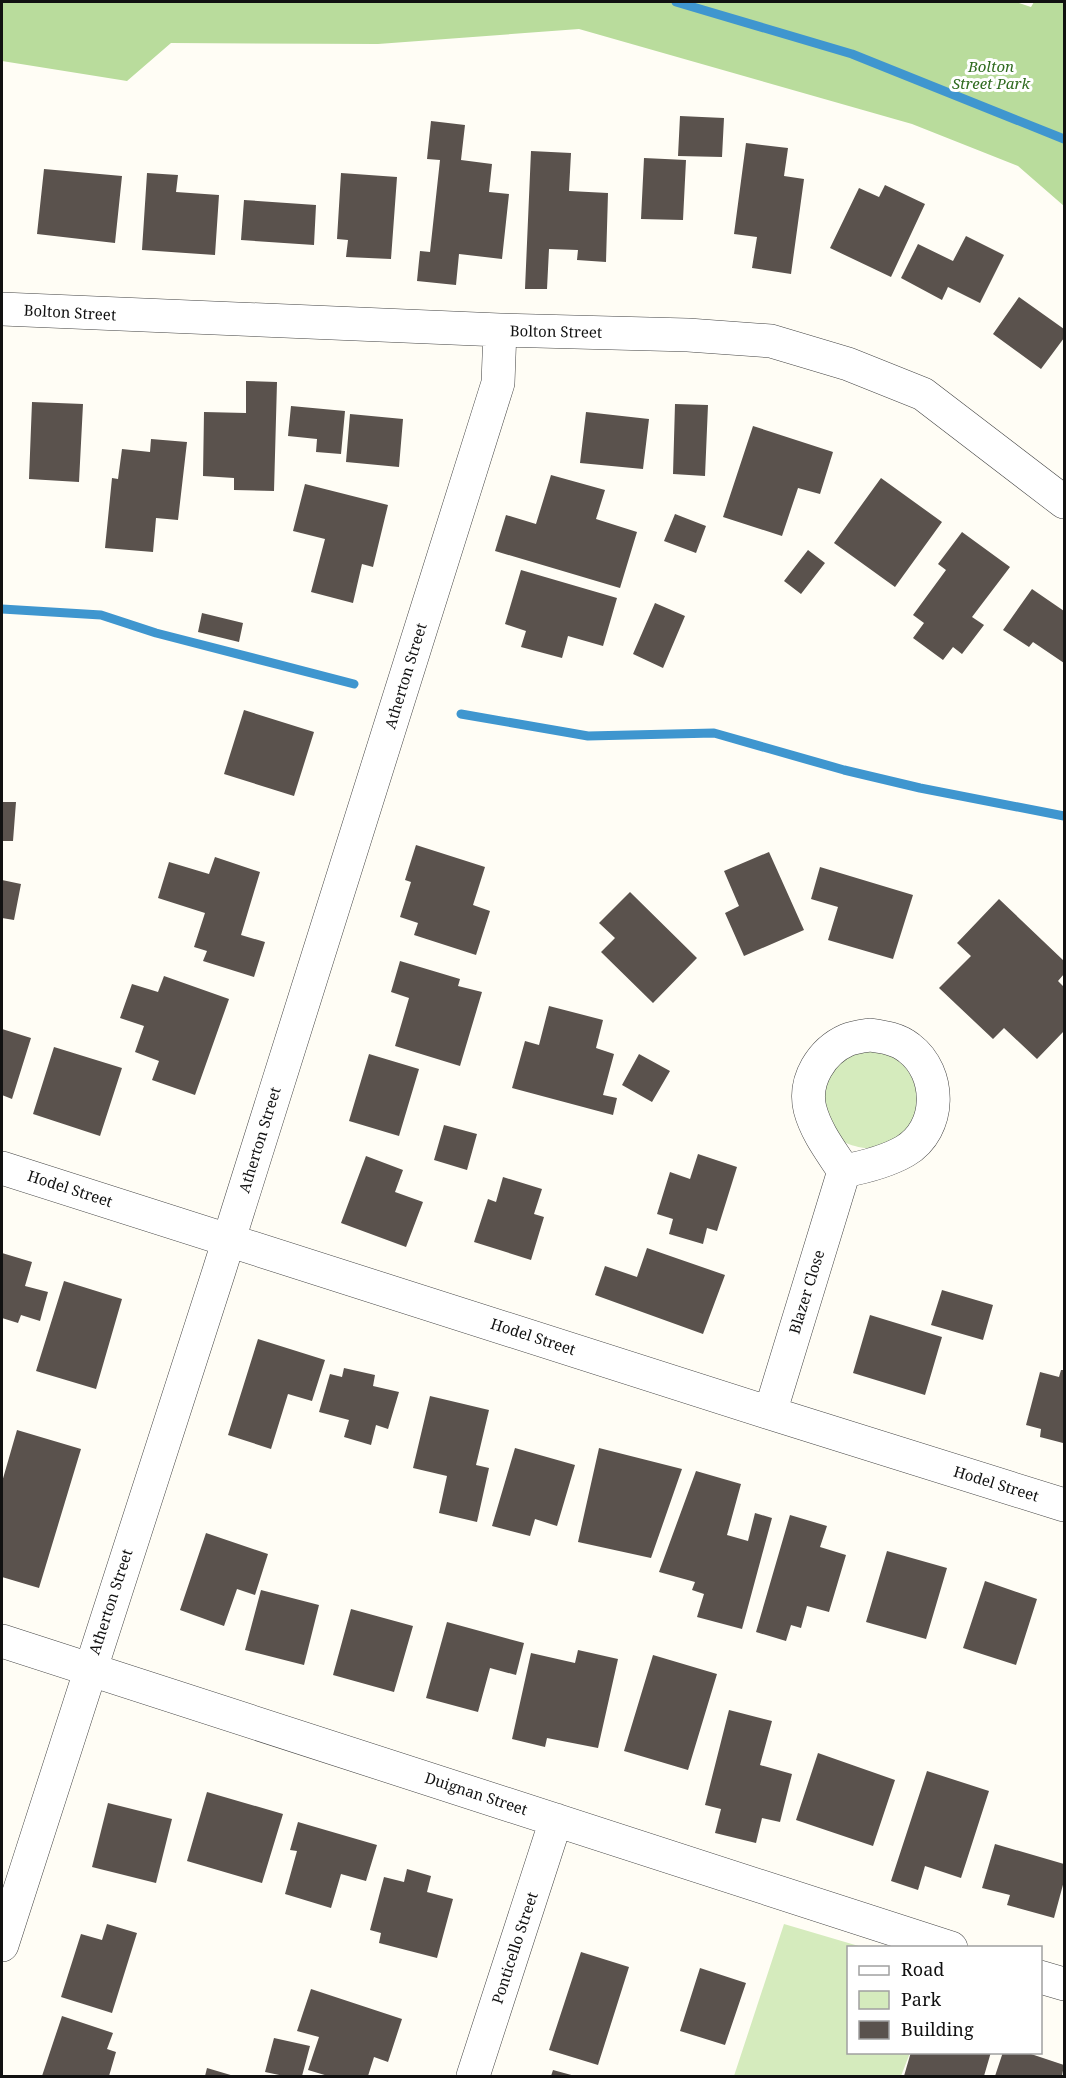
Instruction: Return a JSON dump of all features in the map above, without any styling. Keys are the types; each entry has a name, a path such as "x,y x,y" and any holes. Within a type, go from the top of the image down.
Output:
{"street":[{"name":"Bolton Street","path":"2,309 500,330 688,335 771,341 837,361 923,394 1065,502"},
{"name":"Atherton Street","path":"2,1945 229,1240 498,383 500,330"},
{"name":"Hodel Street","path":"2,1168 1065,1506"},
{"name":"Blazer Close","path":"770,1413 844,1171"},
{"name":"Duignan Street","path":"2,1641 948,1946"},
{"name":"Ponticello Street","path":"473,2076 556,1820"},
{"path":"1042,1977 1065,1984"}],"green space":[{"name":"Bolton Street Park","path":"2,2 1016,2 1031,7 1034,2 1064,2 1064,206 1018,166 912,124 579,29 378,44 171,43 127,81 2,61"},
{"path":"865,1050 888,1055 904,1065 917,1093 916,1114 912,1124 905,1132 873,1148 845,1143 831,1133 818,1089 835,1061"},
{"path":"784,1924 859,1946 847,1946 847,2054 910,2054 901,2076 734,2076"}],"building":[{"path":"680,116 724,118 722,157 678,156"},
{"path":"431,121 465,125 461,160 492,164 489,192 509,194 502,259 459,254 456,285 417,281 420,251 430,252 440,160 427,159"},
{"path":"746,143 788,148 784,176 804,179 791,274 752,268 757,237 734,234"},
{"path":"531,151 571,153 569,191 608,193 606,262 577,260 578,250 549,249 547,289 525,289"},
{"path":"644,158 686,160 683,220 641,219"},
{"path":"44,169 122,176 115,243 37,234"},
{"path":"147,173 178,175 176,192 219,195 215,255 142,250"},
{"path":"341,173 397,177 391,259 346,257 348,240 337,239"},
{"path":"885,185 925,204 891,277 830,248 859,188 879,197"},
{"path":"244,200 316,205 314,245 241,240"},
{"path":"966,236 1004,255 980,303 948,287 942,300 901,278 918,244 953,261"},
{"path":"1019,297 1064,329 1064,338 1041,369 993,334"},
{"path":"246,381 277,382 274,491 234,490 234,478 203,476 204,412 246,413"},
{"path":"32,402 83,404 79,482 29,479"},
{"path":"675,404 708,405 705,476 673,474"},
{"path":"291,406 345,411 341,454 316,452 317,439 288,436"},
{"path":"586,412 649,419 643,469 580,463"},
{"path":"350,414 403,419 399,467 346,462"},
{"path":"753,426 833,452 820,494 798,488 782,536 723,517"},
{"path":"151,439 187,442 178,520 156,518 153,552 105,548 112,478 118,479 122,449 150,452"},
{"path":"551,475 605,490 596,519 637,532 620,588 495,551 506,515 536,524"},
{"path":"881,478 942,522 895,587 834,543"},
{"path":"305,484 388,505 373,567 362,564 353,603 311,592 325,539 293,531"},
{"path":"675,514 706,526 696,553 664,541"},
{"path":"962,532 1010,567 972,617 984,625 962,654 953,647 943,660 913,638 924,623 913,615 946,570 938,564"},
{"path":"808,550 825,563 801,594 784,581"},
{"path":"521,570 617,598 603,646 568,636 562,658 521,647 526,631 505,624"},
{"path":"1032,589 1064,611 1064,663 1033,642 1029,647 1003,630"},
{"path":"655,603 685,616 663,668 633,654"},
{"path":"202,613 243,623 239,642 198,632"},
{"path":"244,710 314,732 294,796 224,774"},
{"path":"2,802 16,802 13,841 2,841"},
{"path":"416,845 485,867 473,905 490,911 476,955 414,935 418,923 400,917 411,882 405,880"},
{"path":"769,852 804,930 744,956 725,913 739,906 724,871"},
{"path":"215,857 260,872 241,935 265,942 254,977 203,961 207,951 194,947 205,913 158,898 169,862 209,874"},
{"path":"820,867 913,895 893,959 828,940 838,907 811,899"},
{"path":"2,880 21,884 14,920 2,918"},
{"path":"630,892 697,958 653,1003 601,952 615,938 599,923"},
{"path":"999,899 1064,961 1064,974 1058,981 1064,987 1064,1031 1037,1059 1004,1028 993,1039 939,988 971,956 957,943"},
{"path":"400,961 460,979 458,986 482,992 460,1066 395,1046 409,998 391,992"},
{"path":"164,976 229,999 195,1095 152,1080 159,1061 135,1052 144,1026 120,1018 132,984 158,992"},
{"path":"549,1006 603,1020 596,1048 614,1054 603,1095 617,1098 613,1115 512,1088 525,1041 539,1045"},
{"path":"2,1029 31,1038 12,1099 2,1095"},
{"path":"54,1047 122,1068 100,1136 33,1114"},
{"path":"369,1054 419,1069 399,1136 349,1121"},
{"path":"639,1054 670,1071 652,1102 622,1085"},
{"path":"444,1125 477,1134 467,1170 434,1160"},
{"path":"698,1154 737,1167 717,1231 707,1228 703,1244 669,1234 673,1219 657,1214 670,1172 690,1179"},
{"path":"366,1156 403,1170 395,1192 423,1202 406,1247 341,1223"},
{"path":"503,1177 542,1189 534,1214 544,1217 531,1260 474,1242 488,1199 496,1202"},
{"path":"647,1248 725,1275 703,1334 595,1295 605,1266 637,1277"},
{"path":"2,1253 32,1262 25,1286 48,1292 40,1321 21,1315 18,1323 2,1318"},
{"path":"64,1281 122,1299 96,1389 36,1371"},
{"path":"942,1290 993,1305 983,1340 931,1325"},
{"path":"870,1315 942,1337 925,1395 853,1373"},
{"path":"258,1339 325,1360 312,1401 288,1394 271,1449 228,1435"},
{"path":"344,1368 375,1375 373,1386 399,1392 388,1429 376,1425 371,1445 344,1437 349,1420 319,1412 330,1374 342,1377"},
{"path":"1061,1370 1064,1370 1063,1443 1040,1437 1041,1429 1026,1425 1040,1372 1059,1377"},
{"path":"430,1396 489,1410 476,1465 489,1468 477,1522 439,1513 447,1476 413,1468"},
{"path":"17,1430 81,1449 39,1588 2,1577 2,1482"},
{"path":"515,1448 575,1465 557,1526 535,1519 530,1536 492,1526"},
{"path":"599,1448 682,1469 651,1558 578,1542"},
{"path":"696,1471 741,1484 727,1535 748,1541 755,1513 772,1518 742,1629 697,1617 704,1594 692,1590 695,1582 659,1572"},
{"path":"790,1515 827,1526 820,1547 846,1555 829,1612 807,1606 801,1628 791,1625 786,1641 756,1632"},
{"path":"206,1533 268,1554 255,1595 237,1589 224,1626 180,1610"},
{"path":"887,1551 947,1568 926,1639 866,1622"},
{"path":"985,1581 1037,1599 1016,1665 963,1648"},
{"path":"261,1590 319,1605 304,1665 245,1650"},
{"path":"351,1609 413,1626 394,1692 333,1675"},
{"path":"447,1622 524,1643 516,1675 490,1668 478,1712 426,1698"},
{"path":"578,1650 618,1659 598,1748 547,1738 545,1747 512,1739 531,1653 575,1663"},
{"path":"653,1655 717,1674 688,1770 624,1751"},
{"path":"729,1710 772,1721 760,1765 792,1774 780,1822 762,1818 756,1843 715,1833 721,1809 705,1805"},
{"path":"818,1753 895,1780 873,1846 796,1820"},
{"path":"927,1771 989,1791 961,1878 925,1866 918,1890 891,1881"},
{"path":"207,1792 283,1814 262,1883 187,1861"},
{"path":"108,1803 172,1819 156,1883 92,1867"},
{"path":"298,1822 377,1845 366,1881 341,1874 331,1908 285,1894 297,1851 290,1850"},
{"path":"995,1844 1064,1864 1064,1881 1054,1918 1007,1905 1010,1895 982,1888"},
{"path":"407,1869 431,1876 427,1892 453,1899 437,1958 379,1943 381,1933 370,1930 384,1877 404,1882"},
{"path":"107,1924 137,1933 112,2013 61,1997 81,1934 102,1940"},
{"path":"581,1952 629,1967 598,2065 549,2050"},
{"path":"700,1968 746,1983 725,2045 680,2031"},
{"path":"311,1989 402,2019 388,2062 374,2057 368,2076 328,2076 308,2070 319,2037 297,2031"},
{"path":"62,2016 113,2033 107,2049 116,2052 109,2076 42,2076"},
{"path":"274,2038 310,2046 302,2076 284,2076 265,2072"},
{"path":"910,2054 990,2054 984,2076 904,2076"},
{"path":"1002,2054 1031,2054 1064,2065 1062,2076 995,2076"},
{"path":"207,2068 234,2076 205,2076"},
{"path":"553,2070 575,2076 551,2076"}],"waterway":[{"path":"676,2 852,54 1064,139"},
{"path":"2,609 101,615 156,633 354,684"},
{"path":"461,714 588,736 714,733 844,770 920,788 1064,816"}]}
